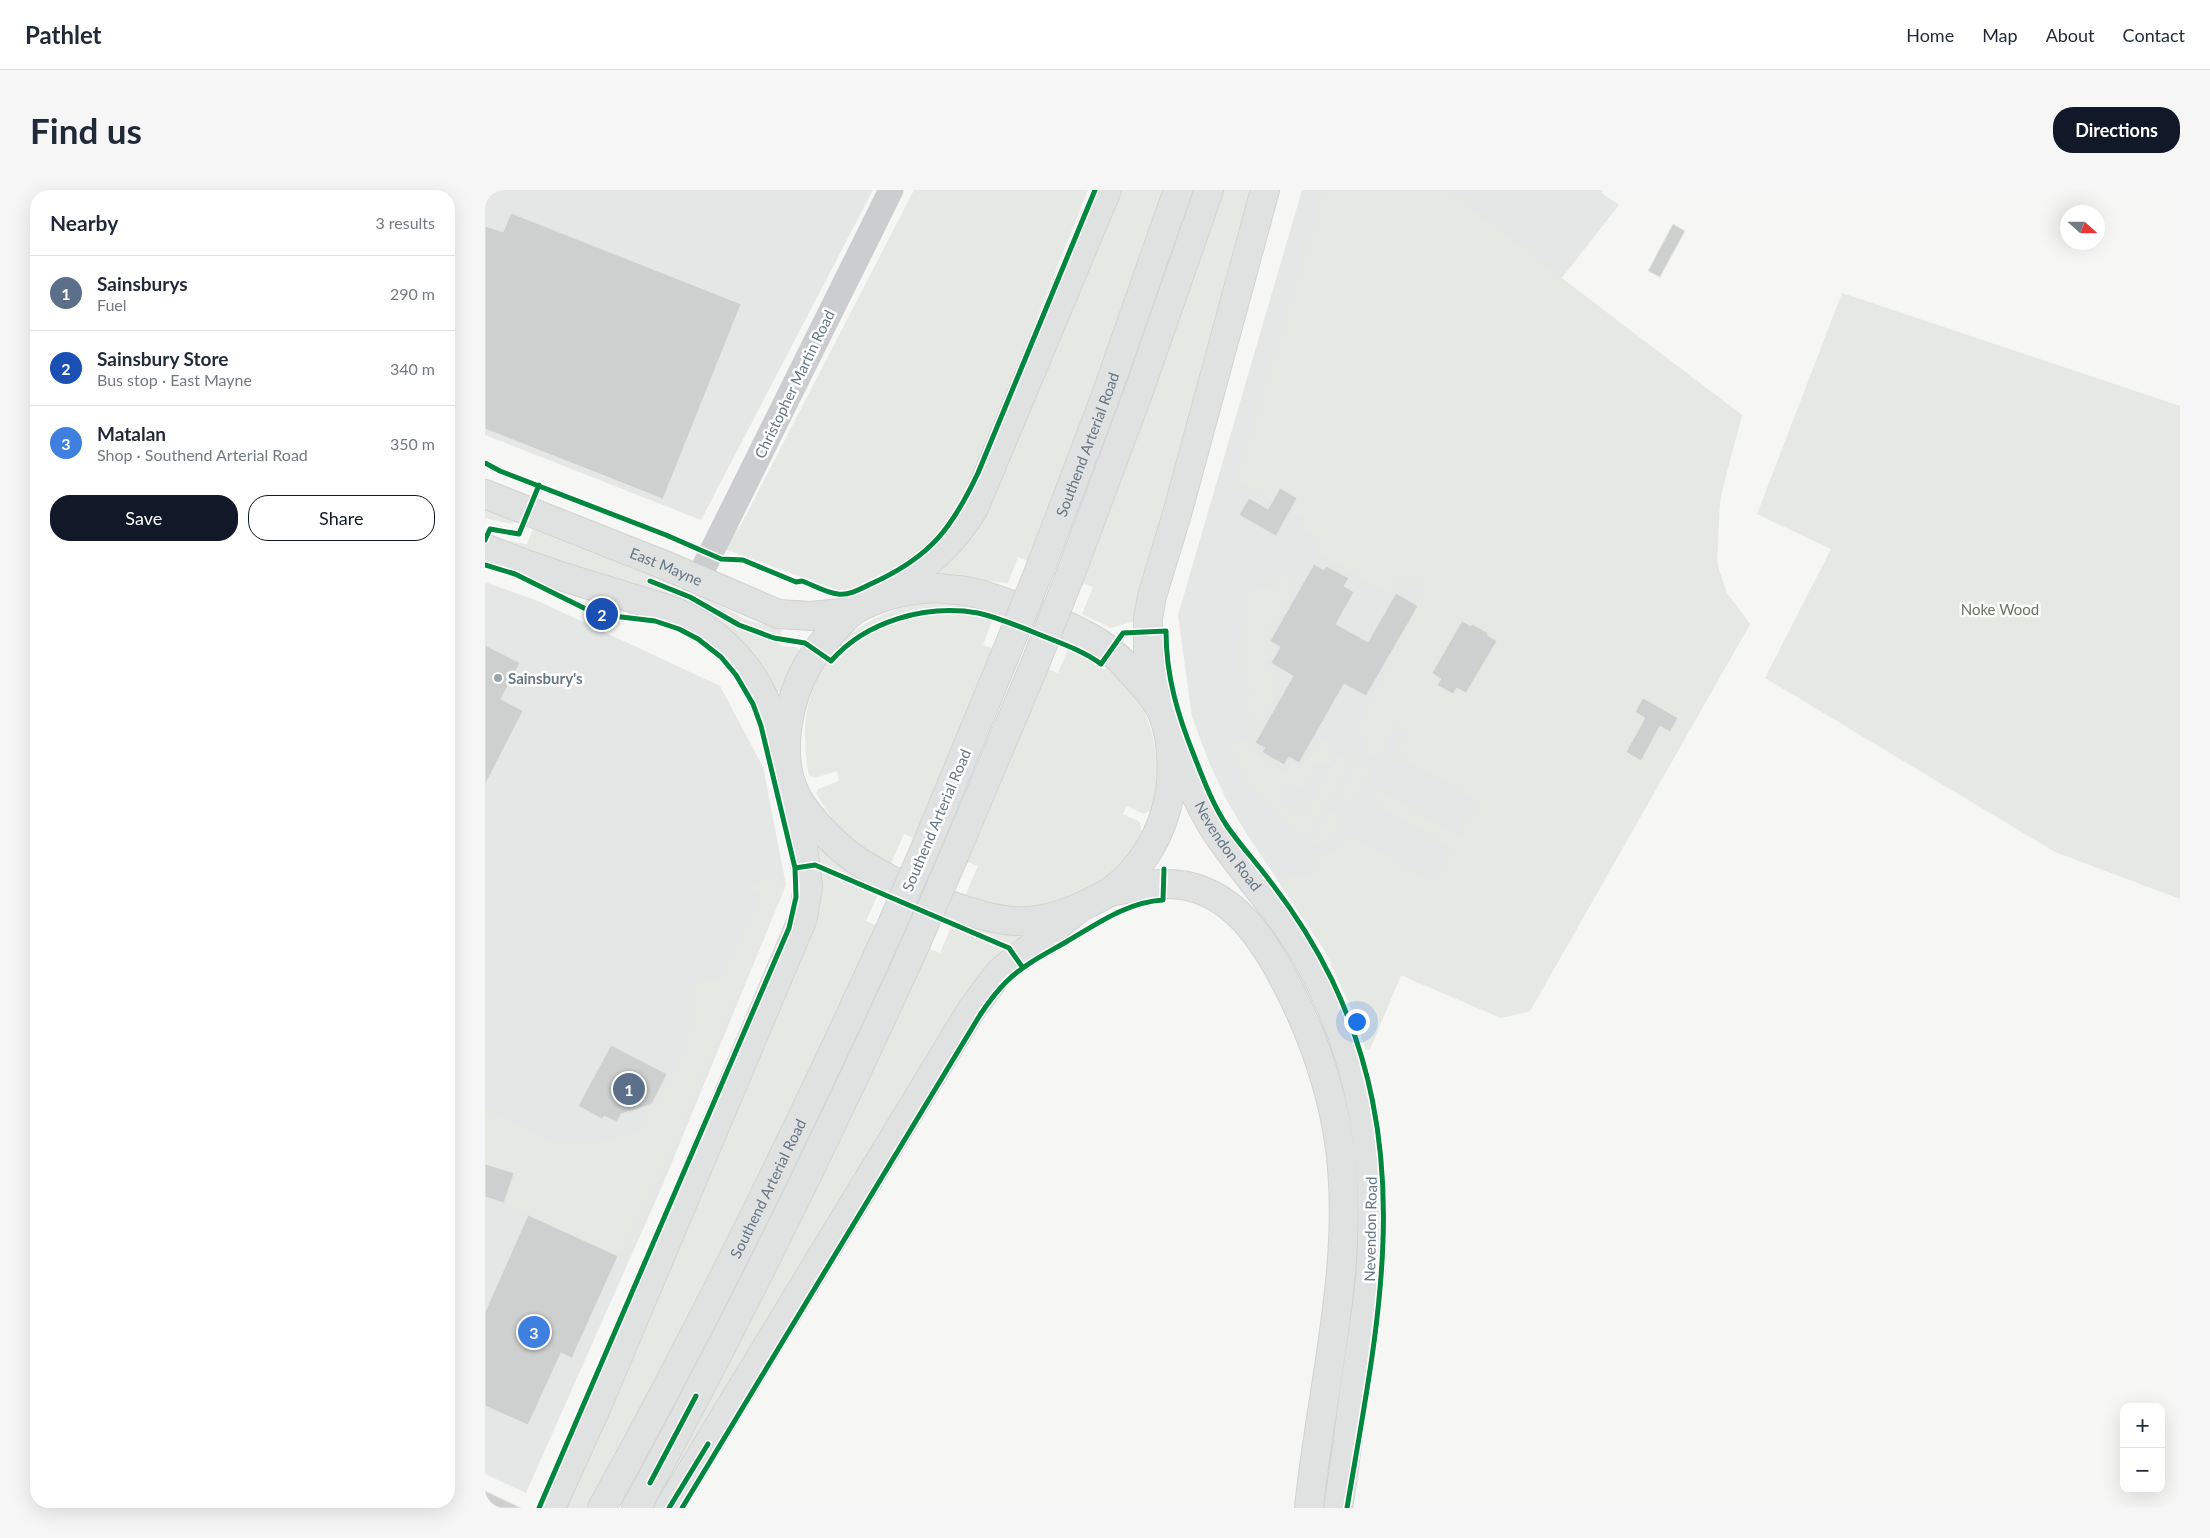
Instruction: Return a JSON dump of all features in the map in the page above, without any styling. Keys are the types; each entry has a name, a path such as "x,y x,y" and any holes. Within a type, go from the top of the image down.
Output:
{"main road":[{"path":"786,753 791,712 799,682 817,651 851,612 877,599 938,554 963,528 974,508 1107,190"},
{"name":"Southend Arterial Road","path":"602,1508 743,1241 842,1035 889,931 927,844 1041,566 1105,398 1178,190"},
{"name":"Southend Arterial Road","path":"636,1508 767,1258 818,1155 954,856 1069,578 1145,374 1209,190"},
{"path":"796,795 822,829 850,856 879,873 956,907 988,918 1028,921 1078,908 1110,892 1138,865 1156,837 1171,786 1171,755 1167,730 1156,701 1148,655 1148,618 1151,596 1177,514 1265,190"},
{"name":"East Mayne","path":"485,494 698,579 778,614 811,616 851,612"},
{"path":"485,548 536,568 684,616 703,626 721,641 748,670 763,697 786,753 796,795 808,886 803,918 605,1386 551,1508"},
{"path":"877,599 922,589 952,589 984,595 1023,609 1086,636 1111,651 1156,701"},
{"name":"Nevendon Road","path":"1167,730 1215,830 1277,911 1310,963 1339,1026 1359,1092 1368,1139 1371,1177 1371,1255 1364,1325 1338,1508"},
{"name":"Nevendon Road","path":"1110,892 1172,884 1201,889 1214,894 1227,903 1262,940 1302,1014 1319,1057 1340,1148 1343,1228 1335,1322 1313,1462 1309,1508"},
{"path":"669,1508 971,1009 999,973 1078,908"}],"street":[{"name":"Christopher Martin Road","path":"698,579 891,190"}],"shaded area":[{"path":"485,190 873,190 701,520 485,435"},
{"path":"1302,190 1603,190 1602,193 1619,205 1561,279 1742,415 1720,498 1717,564 1727,593 1750,624 1530,1011 1501,1018 1401,975 1370,1049 1366,1050 1352,1010 1325,951 1246,833 1226,799 1209,762 1192,717 1178,615"},
{"path":"485,582 538,601 720,686 763,767 786,885 663,1184 526,1493 485,1474"}],"green space":[{"path":"914,190 1088,190 975,472 952,514 923,549 905,563 864,585 840,591 724,549 743,521"},
{"path":"1117,190 1167,190 1033,563 1018,557 1008,583 934,574"},
{"path":"1219,190 1255,190 1167,508 1142,579 1135,621 1111,628 1082,614 1093,587 1077,581"},
{"path":"1325,190 1446,190 1742,415 1720,504 1717,551 1720,573 1727,593 1750,624 1530,1011 1501,1018 1401,975 1370,1049 1366,1050 1352,1010 1325,951 1281,886 1287,873 1304,879 1316,872 1314,865 1316,858 1338,850 1349,835 1434,883 1454,848 1369,800 1375,789 1460,837 1480,802 1396,754 1409,730 1397,723 1377,758 1365,751 1370,740 1354,731 1391,666 1386,663 1427,586 1408,575 1407,578 1401,574 1389,593 1323,556 1319,563 1314,560 1324,542 1301,529 1306,520 1245,485 1234,489"},
{"name":"Noke Wood","path":"1842,293 2180,406 2180,899 2055,852 1765,678 1831,549 1757,514"},
{"path":"485,509 514,521 512,524 485,518"},
{"path":"533,528 692,591 747,620 782,630 780,646 796,647 799,650 782,691 772,693 765,680 597,578 497,539 527,544"},
{"path":"1306,561 1309,562 1262,642 1272,648 1262,667 1276,675 1274,681 1281,685 1249,741 1259,757 1287,773 1292,766 1301,771 1320,739 1337,749 1330,764 1323,761 1313,765 1308,782 1303,787 1299,789 1288,783 1281,786 1281,804 1303,816 1339,755 1351,762 1306,838 1301,832 1297,834 1250,788 1231,748 1246,739 1253,721 1251,711 1244,700 1253,691 1244,676 1243,656 1243,641 1250,591 1275,589 1279,581 1276,569 1295,580"},
{"path":"922,603 959,603 995,613 983,645 998,650 918,840 904,834 891,864 867,851 847,835 816,793 818,789 839,781 837,771 815,778 809,775 805,743 807,714 814,687 826,662 843,642 865,624 891,611"},
{"path":"1068,649 1089,659 1104,670 1108,666 1131,691 1148,721 1153,736 1157,765 1152,809 1144,814 1126,806 1123,814 1140,822 1142,834 1130,852 1100,881 1064,899 1044,905 1023,907 992,905 965,896 978,866 963,860 1043,667 1058,673"},
{"path":"1357,765 1369,772 1351,803 1339,796"},
{"path":"1331,811 1343,818 1330,835 1322,841 1311,845"},
{"path":"812,839 881,888 866,921 880,927 834,1031 591,1508 561,1508 802,945"},
{"path":"766,879 786,883 748,973 706,1064 664,1169 618,1256 505,1205 513,1173 485,1164 485,1110 558,1145 600,1143 639,1131 672,1078 691,1032 690,989 702,976 714,983 722,975 763,896 752,890 754,885"},
{"path":"954,920 990,932 1017,934 1020,939 660,1508 647,1508 661,1491 691,1433 924,947 940,953"}],"building":[{"path":"511,213 741,304 663,499 485,429 485,226 503,232"},
{"path":"1673,224 1685,231 1660,277 1648,271"},
{"path":"1280,488 1297,498 1276,536 1239,515 1249,498 1268,509"},
{"path":"1314,564 1324,570 1326,566 1349,578 1344,586 1354,592 1336,624 1368,642 1396,593 1418,606 1366,696 1344,684 1299,763 1289,757 1284,765 1262,752 1265,748 1255,743 1293,676 1271,663 1280,647 1270,641"},
{"path":"1462,621 1488,633 1487,635 1497,641 1466,693 1457,688 1453,694 1437,685 1441,679 1432,673"},
{"name":"Sainsbury's","path":"485,645 520,663 501,699 523,711 485,785"},
{"path":"1643,698 1678,718 1670,732 1660,726 1641,761 1626,752 1645,718 1635,712"},
{"path":"611,1045 667,1074 652,1104 621,1114 617,1122 604,1116 602,1119 578,1106"},
{"path":"485,1164 514,1173 504,1203 485,1197"},
{"path":"528,1215 618,1256 572,1358 561,1353 528,1425 485,1406 485,1312"},
{"path":"485,1491 521,1508 485,1508"}],"cycle path":[{"path":"485,463 500,471 666,535 721,559 743,560 796,582 802,581 834,593 847,594 862,589 911,562 925,551 949,525 959,510 978,473 1095,190"},
{"path":"485,540 490,529 519,534 539,485"},
{"path":"485,565 515,574 596,614 655,621 679,629 698,639 721,657 736,675 753,704 761,726 795,868 796,897 789,928 539,1508"},
{"path":"650,581 690,597 739,625 774,638 805,643 831,661 861,635 879,626 898,619 938,611 978,613 994,617 1073,648 1101,664 1123,633 1166,631 1168,664 1174,696 1189,742 1209,793 1227,826 1265,874 1311,941 1332,980 1358,1046 1375,1112 1382,1177 1383,1241 1378,1307 1370,1372 1347,1508"},
{"path":"795,868 815,865 1009,948 1023,968"},
{"path":"682,1508 992,998 1006,982 1027,965 1101,921 1125,909 1163,900 1164,869"},
{"path":"650,1483 696,1396"},
{"path":"669,1508 708,1444"}],"place":[{"name":"Sainsbury Store","path":"602,614"},
{"name":"Sainsbury's","path":"498,678"},
{"name":"Sainsburys","path":"629,1089"},
{"name":"Matalan","path":"534,1332"}]}
